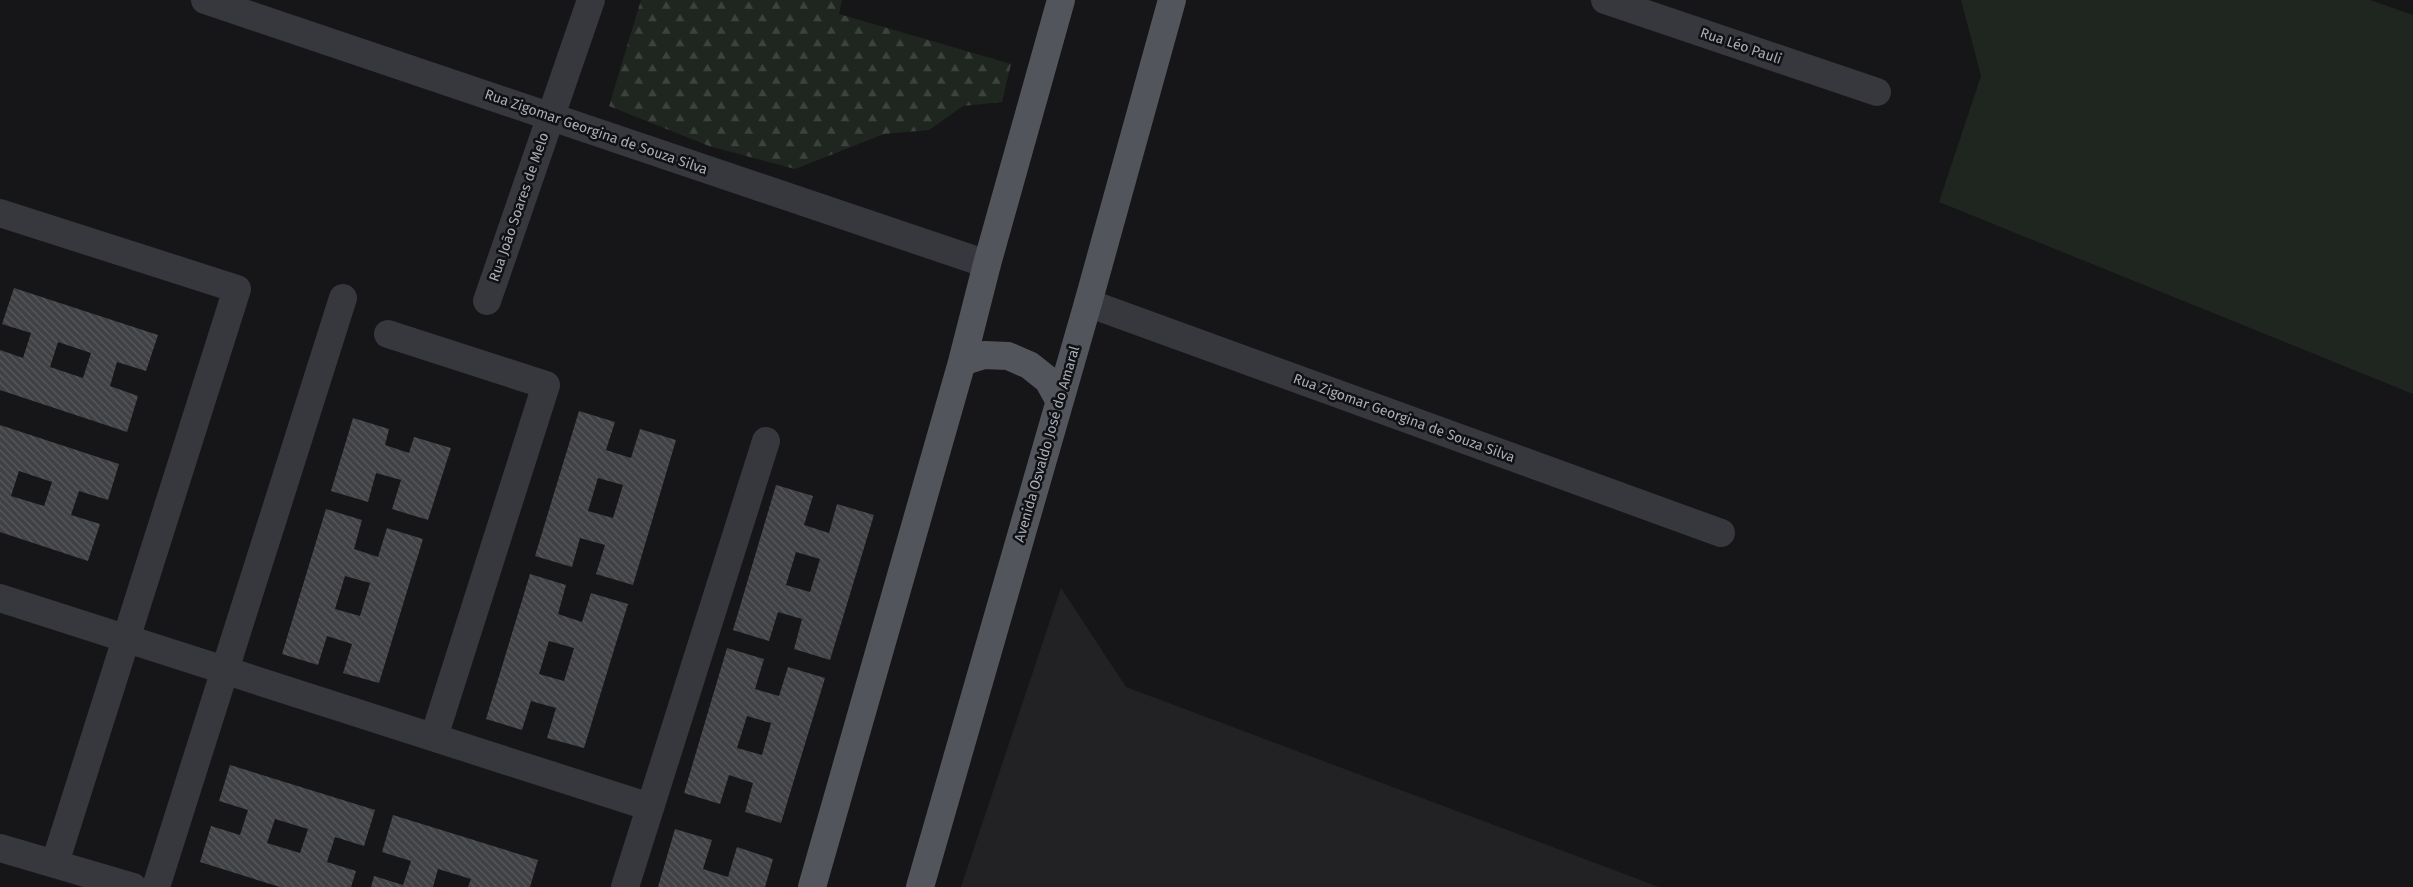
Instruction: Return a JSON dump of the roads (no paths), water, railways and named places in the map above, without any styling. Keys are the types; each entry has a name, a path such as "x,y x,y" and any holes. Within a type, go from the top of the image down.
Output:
{"main road":[{"path":"812,887 962,362 987,264 1061,0"},
{"name":"Avenida Osvaldo José do Amaral","path":"920,887 1088,304 1172,0"},
{"path":"962,362 984,355 1008,356 1029,364 1048,380 1060,400"}],"street":[{"name":"Rua Zigomar Georgina de Souza Silva","path":"204,0 987,264"},
{"name":"Rua João Soares de Melo","path":"487,301 590,0"},
{"name":"Rua Léo Pauli","path":"1606,0 1877,92"},
{"path":"0,213 237,289 55,863"},
{"path":"156,887 343,298"},
{"name":"Rua Zigomar Georgina de Souza Silva","path":"1088,304 1721,533"},
{"path":"388,334 546,385 434,737"},
{"path":"625,887 766,441"},
{"path":"0,598 650,808"},
{"path":"0,848 133,887"}]}
